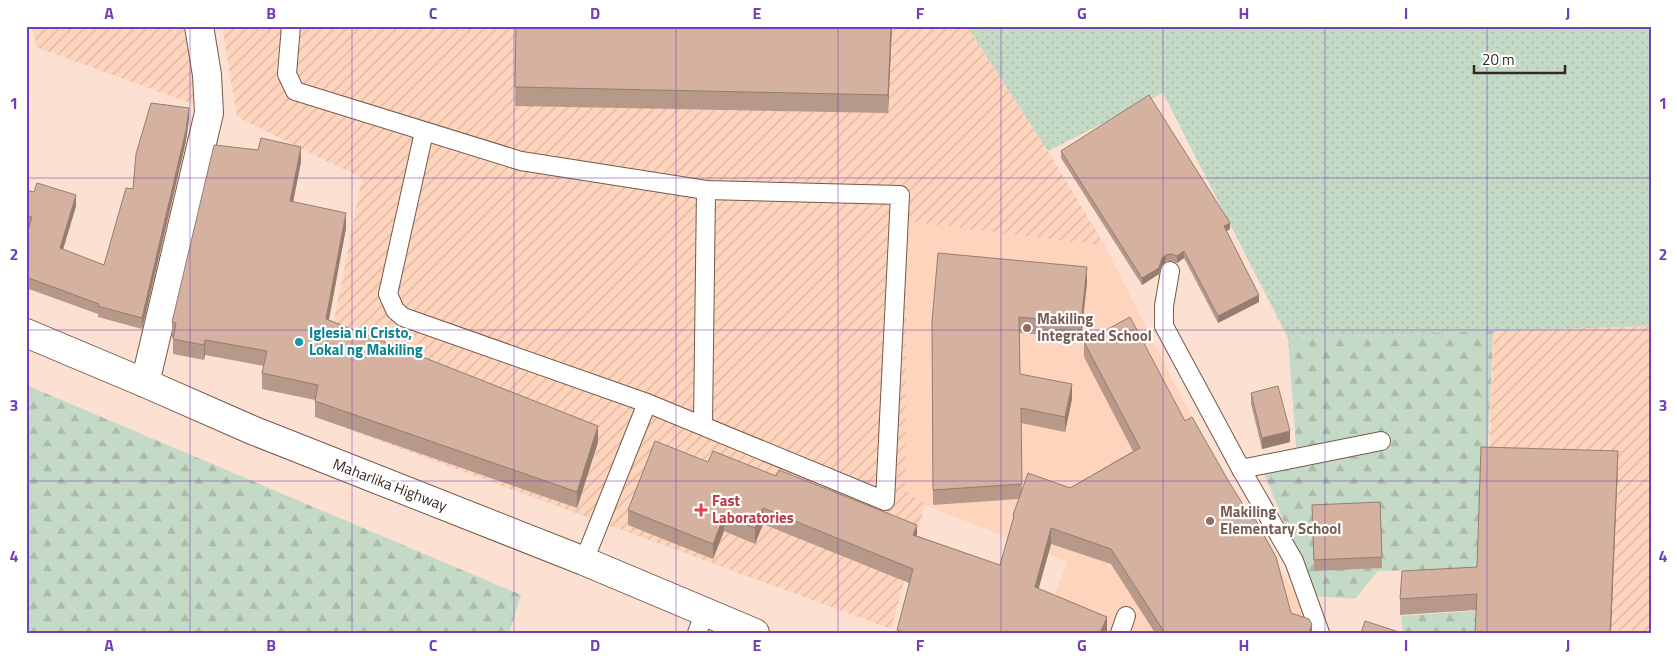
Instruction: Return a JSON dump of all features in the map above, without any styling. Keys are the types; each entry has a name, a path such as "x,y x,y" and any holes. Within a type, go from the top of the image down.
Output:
{"main road":[{"path":"145,383 209,113 207,75 199,26"},
{"name":"Maharlika Highway","path":"26,333 252,430 584,561 701,622 755,633"}],"lane":[{"path":"291,26 287,74 296,91 521,161 706,190 900,195 885,501 647,403 404,317 395,310 388,294 424,132"},
{"path":"703,425 706,190"},
{"path":"1170,271 1164,306 1164,326 1241,469 1294,561 1320,633"},
{"path":"584,561 647,403"},
{"path":"1241,469 1381,442"},
{"path":"1120,633 1126,616"}],"shaded area":[{"path":"32,26 190,26 201,107 36,47"},
{"path":"222,26 967,26 1048,151 1105,246 907,221 905,490 925,505 891,629 315,417 362,178 237,117"},
{"name":"Makiling Integrated School","path":"907,221 1105,246 1188,410 1317,633 1042,633 1067,561 925,505 905,490"},
{"path":"1651,326 1651,633 1484,633 1493,331"}],"green space":[{"path":"967,26 1651,26 1651,326 1288,338 1163,93 1048,151"},
{"path":"1493,331 1484,536 1483,633 1403,633 1401,616 1473,611 1473,584 1464,569 1378,571 1355,599 1314,596 1261,466 1297,459 1288,338"},
{"path":"26,385 521,595 509,633 26,633"}],"building":[{"path":"516,26 891,26 888,95 515,87"},
{"path":"1149,95 1230,223 1224,226 1259,295 1218,316 1184,251 1177,256 1166,255 1162,258 1159,268 1142,278 1061,151"},
{"path":"151,103 189,108 186,130 142,318 98,306 99,304 26,277 26,238 32,217 26,216 26,190 34,192 37,183 76,195 60,248 104,265 126,188 133,189 136,154"},
{"path":"261,138 301,147 290,201 346,213 326,319 598,426 577,492 315,401 318,385 262,373 267,351 205,340 204,345 173,339 176,323 172,322 214,145 258,150"},
{"path":"938,253 1087,267 1081,323 1019,317 1020,374 1072,384 1065,417 1021,408 1022,484 933,490 932,322"},
{"path":"1130,317 1185,421 1192,417 1229,482 1253,520 1255,519 1276,557 1291,613 1309,619 1312,624 1309,633 1165,633 1111,549 1051,528 1035,587 1107,617 1100,633 907,633 897,630 913,569 763,508 755,528 724,516 713,544 628,510 655,441 708,462 713,451 776,476 779,470 917,525 913,535 1000,565 1013,515 1028,473 1070,488 1140,448 1084,342"},
{"path":"1278,386 1290,431 1262,438 1251,393"},
{"path":"1481,447 1618,451 1610,633 1475,633 1477,594 1400,599 1402,571 1477,567"},
{"path":"1380,502 1382,557 1314,560 1312,505"},
{"path":"1365,621 1402,633 1361,633"}],"place":[{"name":"Makiling Integrated School","path":"1027,328"},
{"name":"Iglesia ni Cristo, Lokal ng Makiling","path":"299,342"},
{"name":"Fast Laboratories","path":"701,510"},
{"name":"Makiling Elementary School","path":"1210,521"}]}
